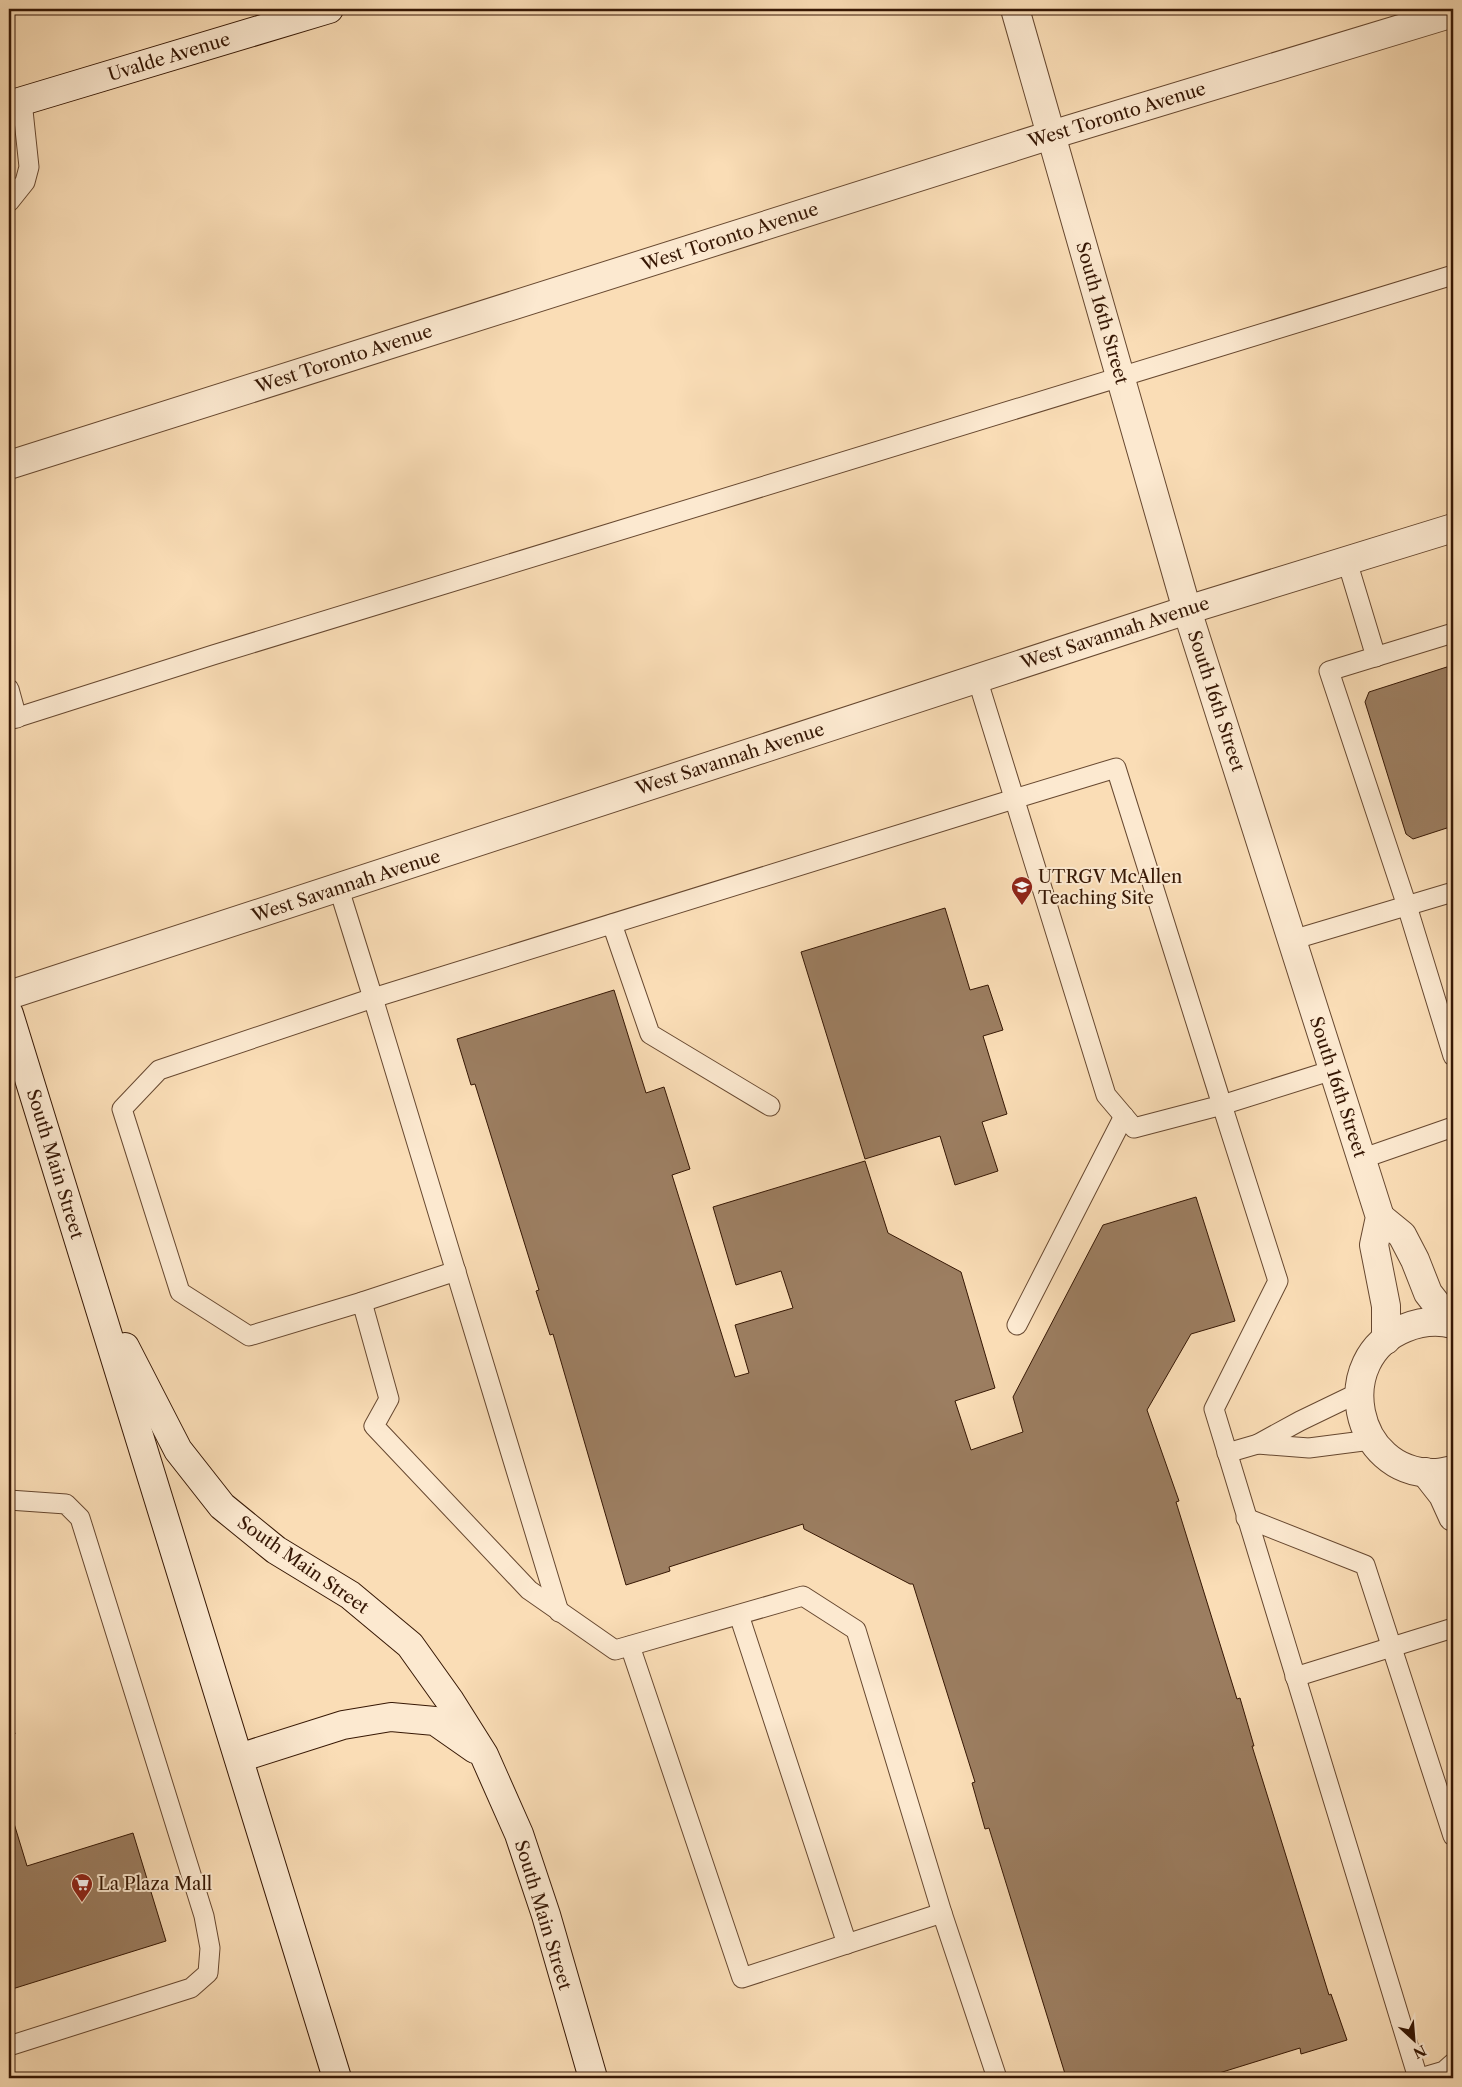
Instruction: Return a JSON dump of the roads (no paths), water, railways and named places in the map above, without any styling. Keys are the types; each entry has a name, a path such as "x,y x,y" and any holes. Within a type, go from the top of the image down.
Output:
{"street":[{"name":"Uvalde Avenue","path":"15,103 329,9"},
{"name":"South 16th Street","path":"1015,9 1187,610 1380,1217"},
{"name":"West Toronto Avenue","path":"9,465 1051,135 1453,12"},
{"name":"West Savannah Avenue","path":"9,995 1187,610 1453,528"},
{"name":"South Main Street","path":"9,1014 337,2078"},
{"path":"1386,1340 1386,1306 1374,1245 1380,1217 1402,1235 1415,1260 1428,1293 1453,1324"},
{"name":"South Main Street","path":"93,1286 178,1450 222,1506 276,1550 350,1595 410,1646 450,1701 484,1754 518,1834 534,1879 593,2078"},
{"path":"1453,1324 1444,1322 1419,1323 1396,1332 1376,1348 1364,1369 1358,1393 1361,1418 1371,1440 1388,1458 1410,1469 1425,1472 1434,1473 1453,1470"},
{"path":"1425,1472 1443,1495 1453,1517"},
{"path":"239,1758 343,1725 391,1718 435,1721 484,1754"}],"lane":[{"path":"9,202 25,182 29,167 15,103"},
{"path":"9,689 13,719 222,652 1453,275"},
{"path":"1346,560 1376,657"},
{"path":"1453,633 1329,671 1407,906 1453,1056"},
{"path":"977,678 1106,1095 1134,1128 1222,1105 1333,1070"},
{"path":"456,1271 249,1336 180,1292 122,1109 159,1070 373,998 1116,768 1278,1281 1214,1409 1419,2078 1444,2071 1453,2063"},
{"path":"339,888 559,1612"},
{"path":"1292,940 1453,892"},
{"path":"612,924 650,1034 770,1106"},
{"path":"1017,1325 1124,1116"},
{"path":"1361,1159 1453,1128"},
{"path":"362,1302 389,1399 374,1426 529,1590 615,1650 803,1596 856,1630 942,1913 997,2078"},
{"path":"1227,1454 1258,1444 1358,1393"},
{"path":"1258,1444 1309,1448 1371,1440"},
{"path":"9,1500 66,1504 80,1518 204,1916 210,1948 208,1972 192,1988 9,2046"},
{"path":"1246,1518 1365,1565 1453,1836"},
{"path":"739,1614 847,1944"},
{"path":"1295,1677 1453,1628"},
{"path":"630,1646 742,1978 942,1913"}],"place":[{"name":"UTRGV McAllen Teaching Site","path":"1022,906"},
{"name":"La Plaza Mall","path":"82,1903"}]}
